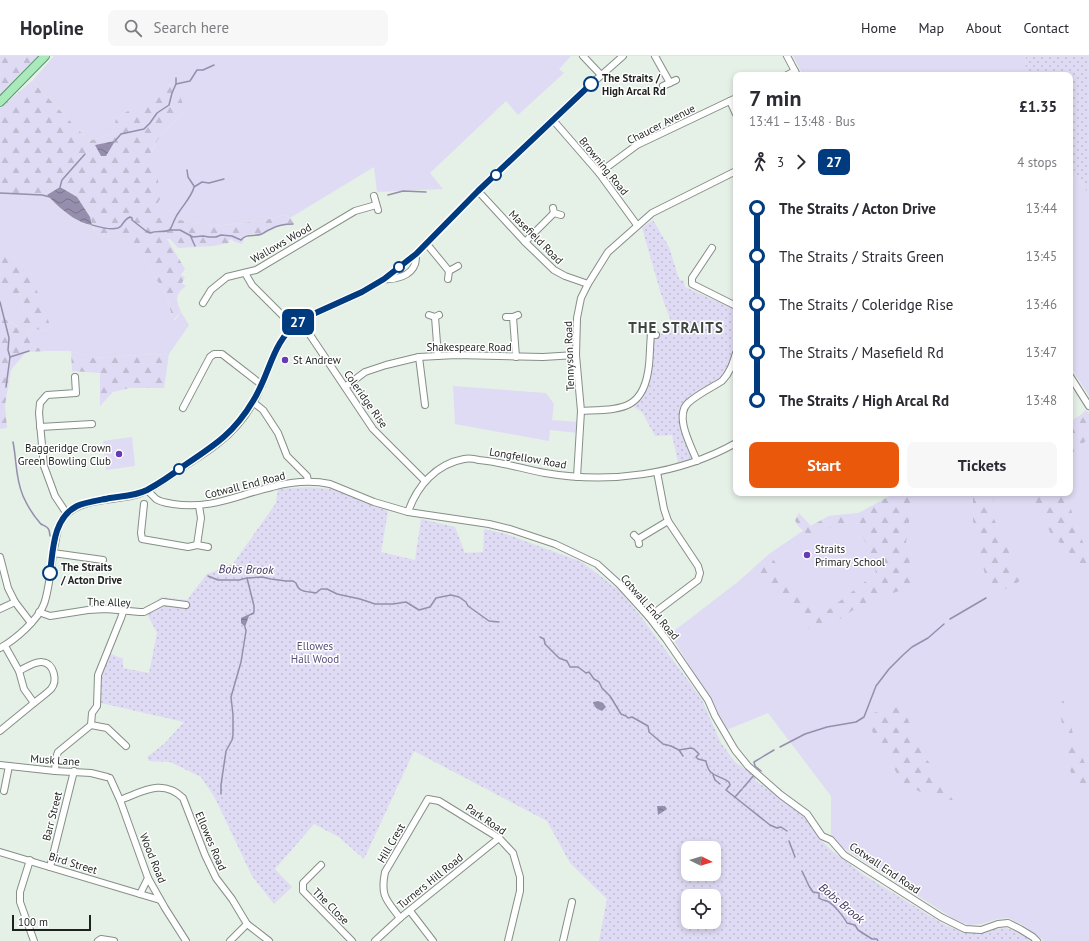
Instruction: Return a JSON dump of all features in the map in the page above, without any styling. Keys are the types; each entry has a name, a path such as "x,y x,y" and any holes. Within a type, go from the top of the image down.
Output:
{"main road":[{"path":"0,102 45,56"}],"street":[{"path":"583,56 601,75"},
{"path":"34,703 22,685 19,671 2,647 31,623 44,604 57,528 67,514 77,506 110,498 135,495 147,490 218,444 237,426 253,402 283,336 300,320 362,292 384,279 416,254 478,191 623,56"},
{"path":"656,56 670,83"},
{"path":"787,56 795,72"},
{"path":"664,86 676,80"},
{"name":"Chaucer Avenue","path":"599,173 637,145 733,100"},
{"name":"Browning Road","path":"553,120 599,173 637,225"},
{"name":"Tennyson Road","path":"577,477 581,411 576,354 577,318 581,298 588,284 608,252 652,213 733,172"},
{"name":"Masefield Road","path":"478,191 525,242 558,273 588,284"},
{"name":"Wallows Wood","path":"203,303 211,290 227,278 256,270 355,211 377,208 374,196"},
{"path":"525,242 553,210 561,215"},
{"path":"426,243 449,271 448,279"},
{"path":"713,247 692,278 692,284 733,304"},
{"path":"384,279 393,280 411,270 415,264 416,254"},
{"path":"449,271 458,266"},
{"path":"245,273 252,285 294,326"},
{"path":"434,316 438,356"},
{"path":"513,317 516,357"},
{"name":"Coleridge Rise","path":"300,320 373,429 425,481"},
{"path":"581,411 622,408 638,398 646,386 651,333"},
{"path":"183,408 210,357 214,354 222,354 262,385"},
{"name":"Shakespeare Road","path":"345,387 365,372 419,357 456,355 543,357 576,354"},
{"path":"419,357 425,405"},
{"path":"697,461 683,425 683,411 688,403 722,381 730,372 733,362"},
{"path":"67,514 55,496 44,466 39,413 40,402 47,395 76,393 75,377"},
{"path":"1073,381 1089,406"},
{"path":"188,398 195,402"},
{"path":"253,402 263,410 278,433 287,456 307,476 308,481"},
{"path":"40,427 92,424"},
{"name":"Longfellow Road","path":"408,512 412,500 425,481 448,464 466,459 495,462 546,473 577,477 632,476 657,472 697,461 733,445"},
{"path":"649,617 698,580 700,573 698,566 668,521 657,472"},
{"name":"Cotwall End Road","path":"147,490 156,500 187,506 199,506 225,501 273,486 308,481 330,484 374,502 408,512 489,524 510,529 555,544 596,564 619,584 649,617 692,674 735,750 748,766 781,795 807,814 822,836 831,840 844,855 941,917 965,929 980,930 998,924 1008,923 1033,937 1037,941"},
{"path":"144,504 141,533 142,539 188,546 208,547"},
{"path":"197,546 201,518 199,506"},
{"path":"637,539 668,521"},
{"path":"53,553 103,560"},
{"path":"0,557 8,588 15,602 31,623"},
{"path":"0,609 15,602"},
{"name":"The Alley","path":"39,612 50,616 88,610 106,609 123,612 144,612 163,602 186,604"},
{"path":"176,603 176,611"},
{"path":"55,771 58,752 91,725 92,713 97,706 98,675 123,612"},
{"path":"0,731 52,688 55,678 52,669 47,664 40,662 19,671"},
{"path":"91,725 107,728 126,746"},
{"name":"Musk Lane","path":"0,765 91,773 109,778"},
{"path":"4,791 9,766"},
{"name":"Barr Street","path":"50,867 74,771"},
{"name":"Wood Road","path":"109,778 120,800 148,878 186,941"},
{"name":"Ellowes Road","path":"120,800 154,787 166,788 177,792 183,798 205,855 216,878 232,899 247,924 269,941"},
{"name":"Park Road","path":"428,799 439,801 499,838 514,853 520,877 520,890 508,941"},
{"name":"Hill Crest","path":"400,918 384,896 385,872 428,799"},
{"name":"Turners Hill Road","path":"375,941 400,918 499,838"},
{"name":"Bird Street","path":"0,852 160,900"},
{"path":"30,860 20,892 20,902 34,941"},
{"name":"The Close","path":"321,865 303,883 303,892 352,941"},
{"path":"140,894 148,878"},
{"path":"563,941 572,902"},
{"path":"410,911 433,941"},
{"path":"230,941 247,924"},
{"path":"98,941 101,939 114,941"}],"green space":[{"path":"0,56 39,56 0,96"},
{"path":"54,56 571,56 559,69 564,73 518,115 506,101 430,173 443,189 377,192 374,167 290,218 285,215 262,221 214,226 188,221 150,218 157,171 151,153 159,138 185,110 169,84 116,119 112,134 89,141 32,81"},
{"path":"793,56 1026,56 1025,72 801,72"},
{"path":"1026,56 1089,56 1089,195 1073,169 1073,72 1025,72"},
{"path":"32,81 89,141 112,134 116,119 168,84 180,96 185,110 159,138 151,152 157,171 160,199 150,217 188,221 214,226 262,221 285,215 290,218 294,224 275,227 262,234 245,236 242,244 233,241 232,239 229,240 229,243 213,246 178,248 170,239 167,239 185,269 181,275 185,277 182,283 186,286 179,292 177,298 181,312 173,320 167,297 137,246 125,246 121,239 96,234 90,217 60,187 47,195 25,195 0,192 0,108"},
{"path":"1073,169 1089,195 1089,396 1073,371"},
{"path":"0,192 25,195 47,195 56,204 84,224 92,225 96,234 121,239 125,246 137,246 167,297 172,317 175,320 181,312 189,325 169,354 95,358 71,351 47,351 32,345 28,330 34,329 52,331 29,271 4,247 0,238"},
{"path":"653,220 669,247 679,279 684,281 685,287 733,309 733,361 725,376 682,409 692,455 689,460 678,462 672,435 655,436 642,412 634,407 646,391 649,383 652,364 652,340 659,334 673,327 661,294 642,228"},
{"path":"0,238 4,247 29,271 52,331 34,329 28,330 32,345 47,351 26,352 11,370 5,405 7,428 0,429 0,302 5,319 18,327 23,304 20,293 0,293"},
{"path":"0,293 20,293 23,304 19,327 5,319 0,302"},
{"path":"71,351 95,358 169,354 164,388 130,388 113,392 100,406 100,373 72,371"},
{"path":"453,386 546,393 554,404 552,420 577,422 578,433 550,430 549,441 455,424"},
{"path":"1086,410 1089,414 1089,941 1044,941 1023,925 1008,918 981,924 968,925 954,919 831,840 831,796 768,713 724,731 715,713 717,711 670,634 739,581 769,554 810,526 829,516 859,513 890,496 1073,496 1073,420"},
{"path":"1086,410 1089,414 1089,438 1073,452 1073,420"},
{"name":"Baggeridge Crown Green Bowling Club","path":"132,437 135,466 106,470 103,441"},
{"name":"Ellowes Hall Wood","path":"309,487 331,489 388,511 381,552 415,560 421,519 455,527 465,553 483,552 484,529 506,534 582,562 620,591 642,618 701,698 721,743 735,762 754,775 756,781 798,811 831,850 864,875 945,925 967,933 981,933 994,929 1006,928 1019,932 1031,941 599,941 607,899 570,863 547,821 414,751 364,859 339,837 314,824 275,869 292,887 274,904 252,876 215,798 201,777 170,762 149,761 147,757 164,744 184,722 101,703 99,674 107,652 123,659 123,668 149,673 157,633 147,614 160,597 187,600 207,574 233,564 276,503 278,489"},
{"path":"890,496 915,496 912,502 906,542 914,586 853,610 816,636 752,570 769,554 805,602 822,615 876,573 868,547 859,529 840,526 808,535 798,526 795,520 799,513 811,526 829,516 859,513"},
{"path":"973,496 995,496 989,508 1022,580 990,597 973,521"},
{"path":"1032,496 1066,496 1089,559 1089,579 1084,567 1051,534"},
{"path":"1065,697 1074,739 1087,768 1089,769 1089,794 1074,790 1059,707"},
{"path":"902,706 924,756 946,784 954,800 935,800 902,782 865,719 869,714"}],"water":[{"path":"115,141 106,156 101,156 95,145"},
{"path":"60,187 77,197 90,217 92,225 72,217 47,195"},
{"path":"254,612 254,614 249,616 245,627 241,623 241,618"},
{"path":"598,701 603,703 606,707 602,711 596,708 593,703"},
{"path":"657,806 665,806 667,809 658,815"}],"waterway":[{"path":"115,141 121,134 144,129 157,113 169,105 176,84 190,81 197,70 203,70 214,65"},
{"path":"176,78 176,84"},
{"path":"60,187 62,180 85,154"},
{"path":"187,170 188,177 194,186"},
{"path":"92,225 115,229 119,228 130,217 150,233 170,230 176,216 190,197 194,187 202,182 209,183 224,179"},
{"path":"388,195 403,191 426,192"},
{"path":"0,193 42,195 50,197"},
{"path":"170,230 180,230 193,237 216,237 221,235 232,236 241,240 248,236 262,234 279,226 293,224"},
{"path":"190,235 195,246"},
{"name":"Bobs Brook","path":"0,302 9,338 8,350 10,357 6,387"},
{"path":"10,357 29,351"},
{"name":"Bobs Brook","path":"13,442 20,489 30,510 37,520 48,528 50,536"},
{"name":"Bobs Brook","path":"208,576 218,580 239,580 262,577 293,581 303,591 316,593 321,589 327,589 337,594 375,604 406,602 419,610 430,607 436,598 451,595 459,597 466,602 468,606 489,621 499,622"},
{"path":"247,578 254,606 254,612"},
{"path":"950,619 986,598"},
{"path":"780,747 805,734 827,727 856,722 864,717 876,686 889,669 912,647 928,638 944,624"},
{"path":"221,794 226,751 233,735 231,697 241,662 246,631 245,627"},
{"name":"Bobs Brook","path":"540,637 544,639 545,644 559,658 567,661 570,667 578,667 586,673 589,672 610,696 621,714 628,718 632,717 648,726 649,732 663,744 679,750 694,749 699,754 696,757 706,761 709,770 714,775 729,782 730,785 726,790 770,825 777,828 781,827 787,831"},
{"name":"Bobs Brook","path":"679,750 683,756"},
{"path":"761,771 755,766 754,762 774,750"},
{"name":"Bobs Brook","path":"713,775 715,780 720,784"},
{"path":"743,788 754,775"},
{"path":"735,797 742,789"},
{"name":"Bobs Brook","path":"789,841 795,857"},
{"name":"Bobs Brook","path":"802,871 813,892 819,893 819,898 828,901 839,911 847,923 855,925 858,930 872,939 877,939 878,941"}],"bus line":[{"name":"27","path":"50,573 57,528 67,514 77,506 110,498 135,495 147,490 218,444 237,426 253,402 283,336 300,320 362,292 384,279 416,254 478,191 591,84"}],"place":[{"name":"The Straits / High Arcal Rd","path":"591,84"},
{"name":"St Andrew","path":"285,360"},
{"name":"Baggeridge Crown Green Bowling Club","path":"119,454"},
{"name":"Straits Primary School","path":"807,555"},
{"name":"The Straits / Acton Drive","path":"50,573"}],"district":[{"name":"THE STRAITS","path":"676,327"}]}
